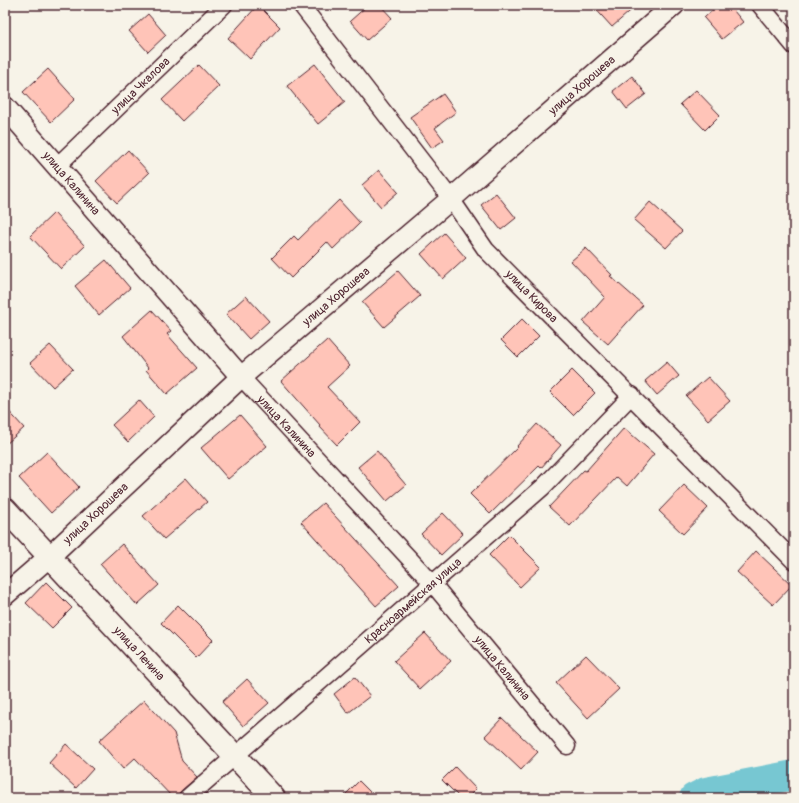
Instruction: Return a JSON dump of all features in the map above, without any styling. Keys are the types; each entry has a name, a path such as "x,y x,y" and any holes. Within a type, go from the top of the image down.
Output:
{"main road":[{"name":"улица Ленина","path":"5,509 274,798"}],"street":[{"name":"улица Чкалова","path":"58,166 224,5"},
{"name":"улица Кирова","path":"301,5 450,199 486,250 632,395 794,560"},
{"name":"улица Хорошева","path":"5,594 49,557 241,377 674,5"},
{"path":"760,5 794,46"},
{"name":"улица Калинина","path":"5,106 241,377 432,583 567,746"},
{"name":"Красноармейская улица","path":"187,798 236,757 432,583 543,487 632,395"}],"building":[{"path":"258,5 280,27 250,59 228,38"},
{"path":"368,5 380,5 392,18 367,40 350,21"},
{"path":"592,5 637,5 612,27"},
{"path":"718,5 729,5 743,22 722,39 704,18"},
{"path":"148,14 166,35 148,52 129,31"},
{"path":"315,64 345,102 318,124 287,86"},
{"path":"199,65 219,86 182,121 162,100"},
{"path":"48,69 75,99 51,122 23,92"},
{"path":"632,76 646,94 627,109 613,91"},
{"path":"696,90 720,115 705,130 680,104"},
{"path":"443,94 456,112 435,128 444,140 432,148 410,117"},
{"path":"128,150 149,173 117,203 96,181"},
{"path":"379,170 398,192 381,207 362,185"},
{"path":"496,193 516,218 501,230 481,205"},
{"path":"339,200 360,223 333,249 327,242 291,278 272,258 294,236 298,240"},
{"path":"650,202 682,231 666,248 634,220"},
{"path":"54,213 85,246 61,269 30,236"},
{"path":"444,233 466,258 443,279 421,254"},
{"path":"586,248 612,275 610,276 643,305 608,344 583,322 605,297 571,261"},
{"path":"106,260 130,288 99,315 75,286"},
{"path":"398,271 420,296 384,327 362,302"},
{"path":"246,296 269,321 249,339 226,314"},
{"path":"152,310 171,331 167,334 197,368 167,394 146,370 148,368 123,336"},
{"path":"522,319 539,336 518,357 501,340"},
{"path":"327,340 350,366 327,387 360,422 337,445 281,381"},
{"path":"50,345 73,369 53,387 30,363"},
{"path":"667,362 679,376 657,395 645,381"},
{"path":"572,370 595,393 573,415 550,392"},
{"path":"708,377 730,401 708,420 686,396"},
{"path":"139,400 154,417 128,442 112,425"},
{"path":"5,407 24,428 5,445"},
{"path":"240,415 267,446 228,479 201,448"},
{"path":"537,424 561,445 541,468 539,466 490,514 470,494 518,447 517,446"},
{"path":"624,428 654,454 627,486 617,477 570,526 549,507 584,470 586,471"},
{"path":"377,451 406,485 387,501 358,467"},
{"path":"47,452 79,487 51,513 19,478"},
{"path":"186,478 207,502 164,539 143,516"},
{"path":"684,485 708,508 683,534 659,511"},
{"path":"323,503 399,586 376,606 301,522"},
{"path":"443,513 463,534 441,555 421,534"},
{"path":"509,535 541,567 520,587 489,555"},
{"path":"122,544 159,585 137,605 100,564"},
{"path":"756,551 792,585 773,605 737,572"},
{"path":"46,582 72,608 52,628 26,603"},
{"path":"178,605 213,640 196,658 161,623"},
{"path":"425,633 451,661 420,689 394,661"},
{"path":"586,655 619,689 588,718 556,683"},
{"path":"355,677 370,696 348,713 334,694"},
{"path":"247,679 269,703 243,726 222,702"},
{"path":"144,700 174,733 182,761 197,777 181,791 176,798 173,798 135,758 123,769 99,741"},
{"path":"502,718 538,752 521,770 485,736"},
{"path":"66,744 93,769 76,788 49,763"},
{"path":"455,767 476,789 467,798 460,798 442,780"},
{"path":"359,781 376,798 342,798"}],"waterway":[{"path":"694,798 706,792 794,775"}]}
